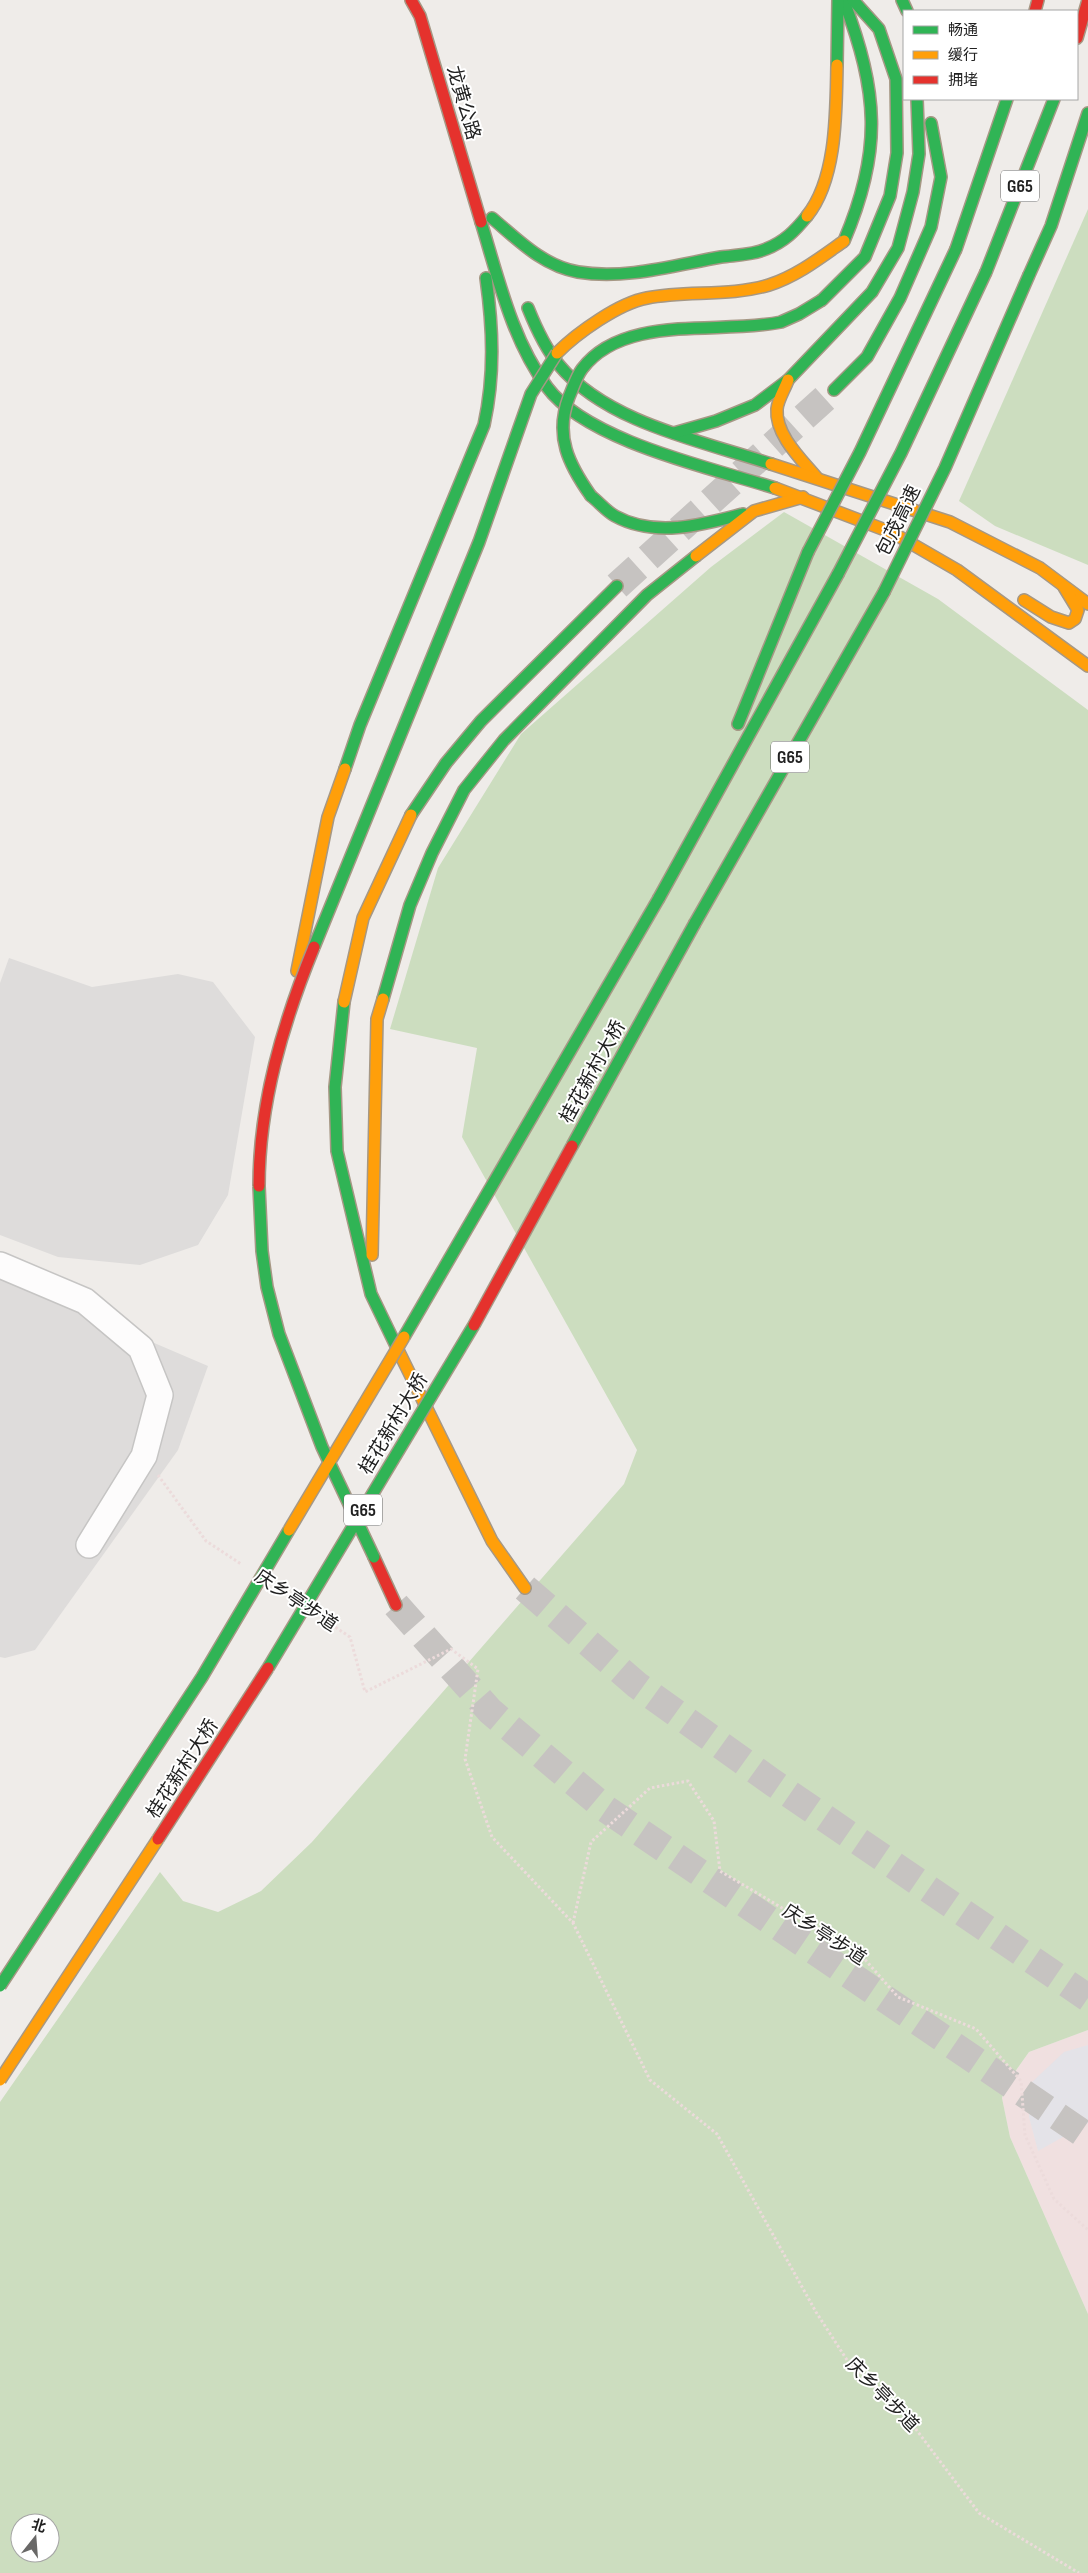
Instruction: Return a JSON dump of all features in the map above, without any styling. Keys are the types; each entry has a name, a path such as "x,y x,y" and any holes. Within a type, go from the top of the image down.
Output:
{"main road":[{"name":"龙黄公路","path":"411,0 420,16 478,218"},
{"path":"503,244 491,213 533,253 554,264 577,272 628,274 765,250 794,234 818,203 835,137 838,0"},
{"path":"396,1605 339,1488 283,1349 267,1287 258,1201 259,1150 266,1097 274,1060 291,1004 479,542 531,394 557,352 594,323 646,298 720,293 768,285 802,271 844,241 857,213 865,185 871,114 866,67 844,0"},
{"path":"803,497 694,527 654,529 614,515 591,496 572,469 564,441 563,419 567,402 583,368 622,340 664,330 776,322 799,315 822,300 865,257 890,196 897,153 896,79 879,29 853,0"},
{"path":"1078,35 1088,0"},
{"path":"623,440 678,433 716,421 755,405 788,380 872,292 898,248 913,192 919,154 917,100"},
{"path":"834,390 867,357 900,298 931,227 941,177 927,100"},
{"path":"710,803 757,673 808,552 860,452 956,249 1007,100"},
{"name":"包茂高速","path":"659,898 838,574 901,453 986,272 1054,100"},
{"name":"包茂高速","path":"695,923 884,592 945,468 1050,226 1088,113"},
{"path":"1050,226 1088,146"},
{"path":"291,1004 328,817 360,725 484,425 492,394 495,339 478,218"},
{"path":"478,218 518,335 531,362 548,389 570,410 596,427 623,440 803,497 893,533 957,570 1088,666"},
{"path":"524,297 547,350 562,371 583,390 640,421 958,526 991,541 1040,568 1088,604"},
{"path":"788,380 777,410 782,428 796,454 817,478"},
{"path":"372,1294 377,1019 410,905 432,853 464,790 504,740 647,595 754,511"},
{"path":"926,552 973,572 1051,617 1069,623 1075,618 1078,610 1064,586"},
{"path":"526,1588 492,1541 445,1448 372,1294 337,1151 335,1087 341,1018 363,918 410,816 446,763 499,702 617,586"},
{"name":"桂花新村大桥","path":"0,1986 202,1677 435,1284 659,898"},
{"name":"桂花新村大桥","path":"0,2080 251,1696 465,1341 695,923"}],"street":[{"path":"0,1265 85,1301 141,1348 160,1395 144,1456 89,1545"}],"path":[{"name":"庆乡亭步道","path":"144,1456 206,1541 246,1568"},
{"name":"庆乡亭步道","path":"318,1616 350,1637 365,1692 451,1649 478,1669 465,1759 492,1837 573,1923 650,2080 716,2134 816,2312 847,2360 906,2416 979,2513 1079,2573"},
{"name":"庆乡亭步道","path":"573,1923 591,1842 650,1788 688,1781 714,1822 720,1871 861,1955 898,1997 976,2029 1021,2080 1025,2135 1054,2199 1088,2230"}],"shaded area":[{"path":"9,958 92,987 178,974 213,982 255,1037 228,1195 198,1245 140,1265 58,1257 0,1235 0,983"},
{"path":"0,1277 208,1366 178,1450 35,1650 5,1658 0,1657"},
{"path":"1088,2030 1088,2314 1010,2137 1002,2098 1007,2083 1029,2052"},
{"path":"1088,2045 1088,2123 1038,2151 1029,2117 1031,2083 1064,2052"}],"green space":[{"path":"1088,209 1088,565 995,526 959,501"},
{"path":"784,512 938,599 1088,710 1088,2030 1029,2052 1007,2083 1002,2098 1010,2137 1088,2314 1088,2573 0,2573 0,2102 160,1872 183,1901 218,1912 261,1891 312,1842 624,1484 637,1450 462,1137 477,1048 390,1029 438,868 521,734 711,567"}],"tunnel":[{"path":"617,586 834,390"},
{"path":"525,1588 637,1685 772,1782 1088,1998"},
{"path":"396,1605 490,1711 606,1809 1088,2137"}],"traffic: fast":[{"path":"837,65 838,0"},
{"path":"822,300 865,257 890,196 897,153 896,79 879,29 853,0"},
{"path":"902,0 907,10"},
{"path":"844,1 864,64 871,121 870,149 865,178 857,208 844,241"},
{"path":"674,433 716,421 755,405 788,380 872,292 898,248 913,192 919,154 917,100"},
{"path":"956,249 1007,100"},
{"path":"986,272 1054,100"},
{"path":"1029,275 1051,226 1088,113"},
{"path":"834,390 867,357 900,298 931,227 941,177 931,123"},
{"path":"492,218 521,243 553,264 578,272 614,274 632,273 761,251 784,239 807,216"},
{"path":"481,222 507,308 524,349 547,387 566,406 590,423 652,450 775,488"},
{"path":"808,552 860,452 956,249"},
{"path":"838,574 901,453 986,272"},
{"path":"884,592 945,468 1029,275"},
{"path":"345,769 360,725 484,425 490,388 492,352 486,278"},
{"path":"591,496 570,461 566,449 563,425 569,397 578,375 600,351 622,340 648,333 675,329 781,322 822,300"},
{"path":"528,308 541,338 559,365 579,385 603,402 657,428 771,464"},
{"path":"314,947 479,542 531,394 557,353"},
{"path":"591,496 615,516 630,523 646,527 662,528 695,525 743,514"},
{"path":"738,724 808,552"},
{"path":"383,999 410,905 432,853 464,790 504,740 647,595 696,556"},
{"path":"659,898 838,574"},
{"path":"411,815 446,763 481,721 617,586"},
{"path":"695,923 884,592"},
{"path":"404,1337 659,898"},
{"path":"572,1146 695,923"},
{"path":"344,1002 335,1087 337,1151 371,1294 398,1350"},
{"path":"259,1186 262,1251 267,1287 279,1334 322,1447 374,1557"},
{"path":"268,1668 474,1325"},
{"path":"0,1986 202,1677 289,1530"}],"traffic: slow":[{"path":"807,216 817,201 824,183 833,144 837,65"},
{"path":"557,353 611,312 636,301 677,294 739,291 769,285 799,272 844,241"},
{"path":"788,380 777,409 780,428 797,455 817,478"},
{"path":"771,464 950,522 1040,568 1088,604"},
{"path":"775,488 893,533 957,570 1088,666"},
{"path":"696,556 754,511 803,497"},
{"path":"1024,600 1051,617 1069,623 1075,619 1078,610 1064,587"},
{"path":"297,971 328,817 345,769"},
{"path":"344,1002 363,918 411,815"},
{"path":"372,1255 377,1019 383,999"},
{"path":"289,1530 404,1337"},
{"path":"398,1350 492,1541 525,1588"},
{"path":"0,2080 158,1839"}],"traffic: jam":[{"path":"411,0 420,16 481,222"},
{"path":"1035,10 1038,0"},
{"path":"1078,35 1088,0"},
{"path":"259,1186 263,1124 268,1094 292,1005 314,947"},
{"path":"474,1325 572,1146"},
{"path":"374,1557 396,1605"},
{"path":"158,1839 268,1668"}]}
